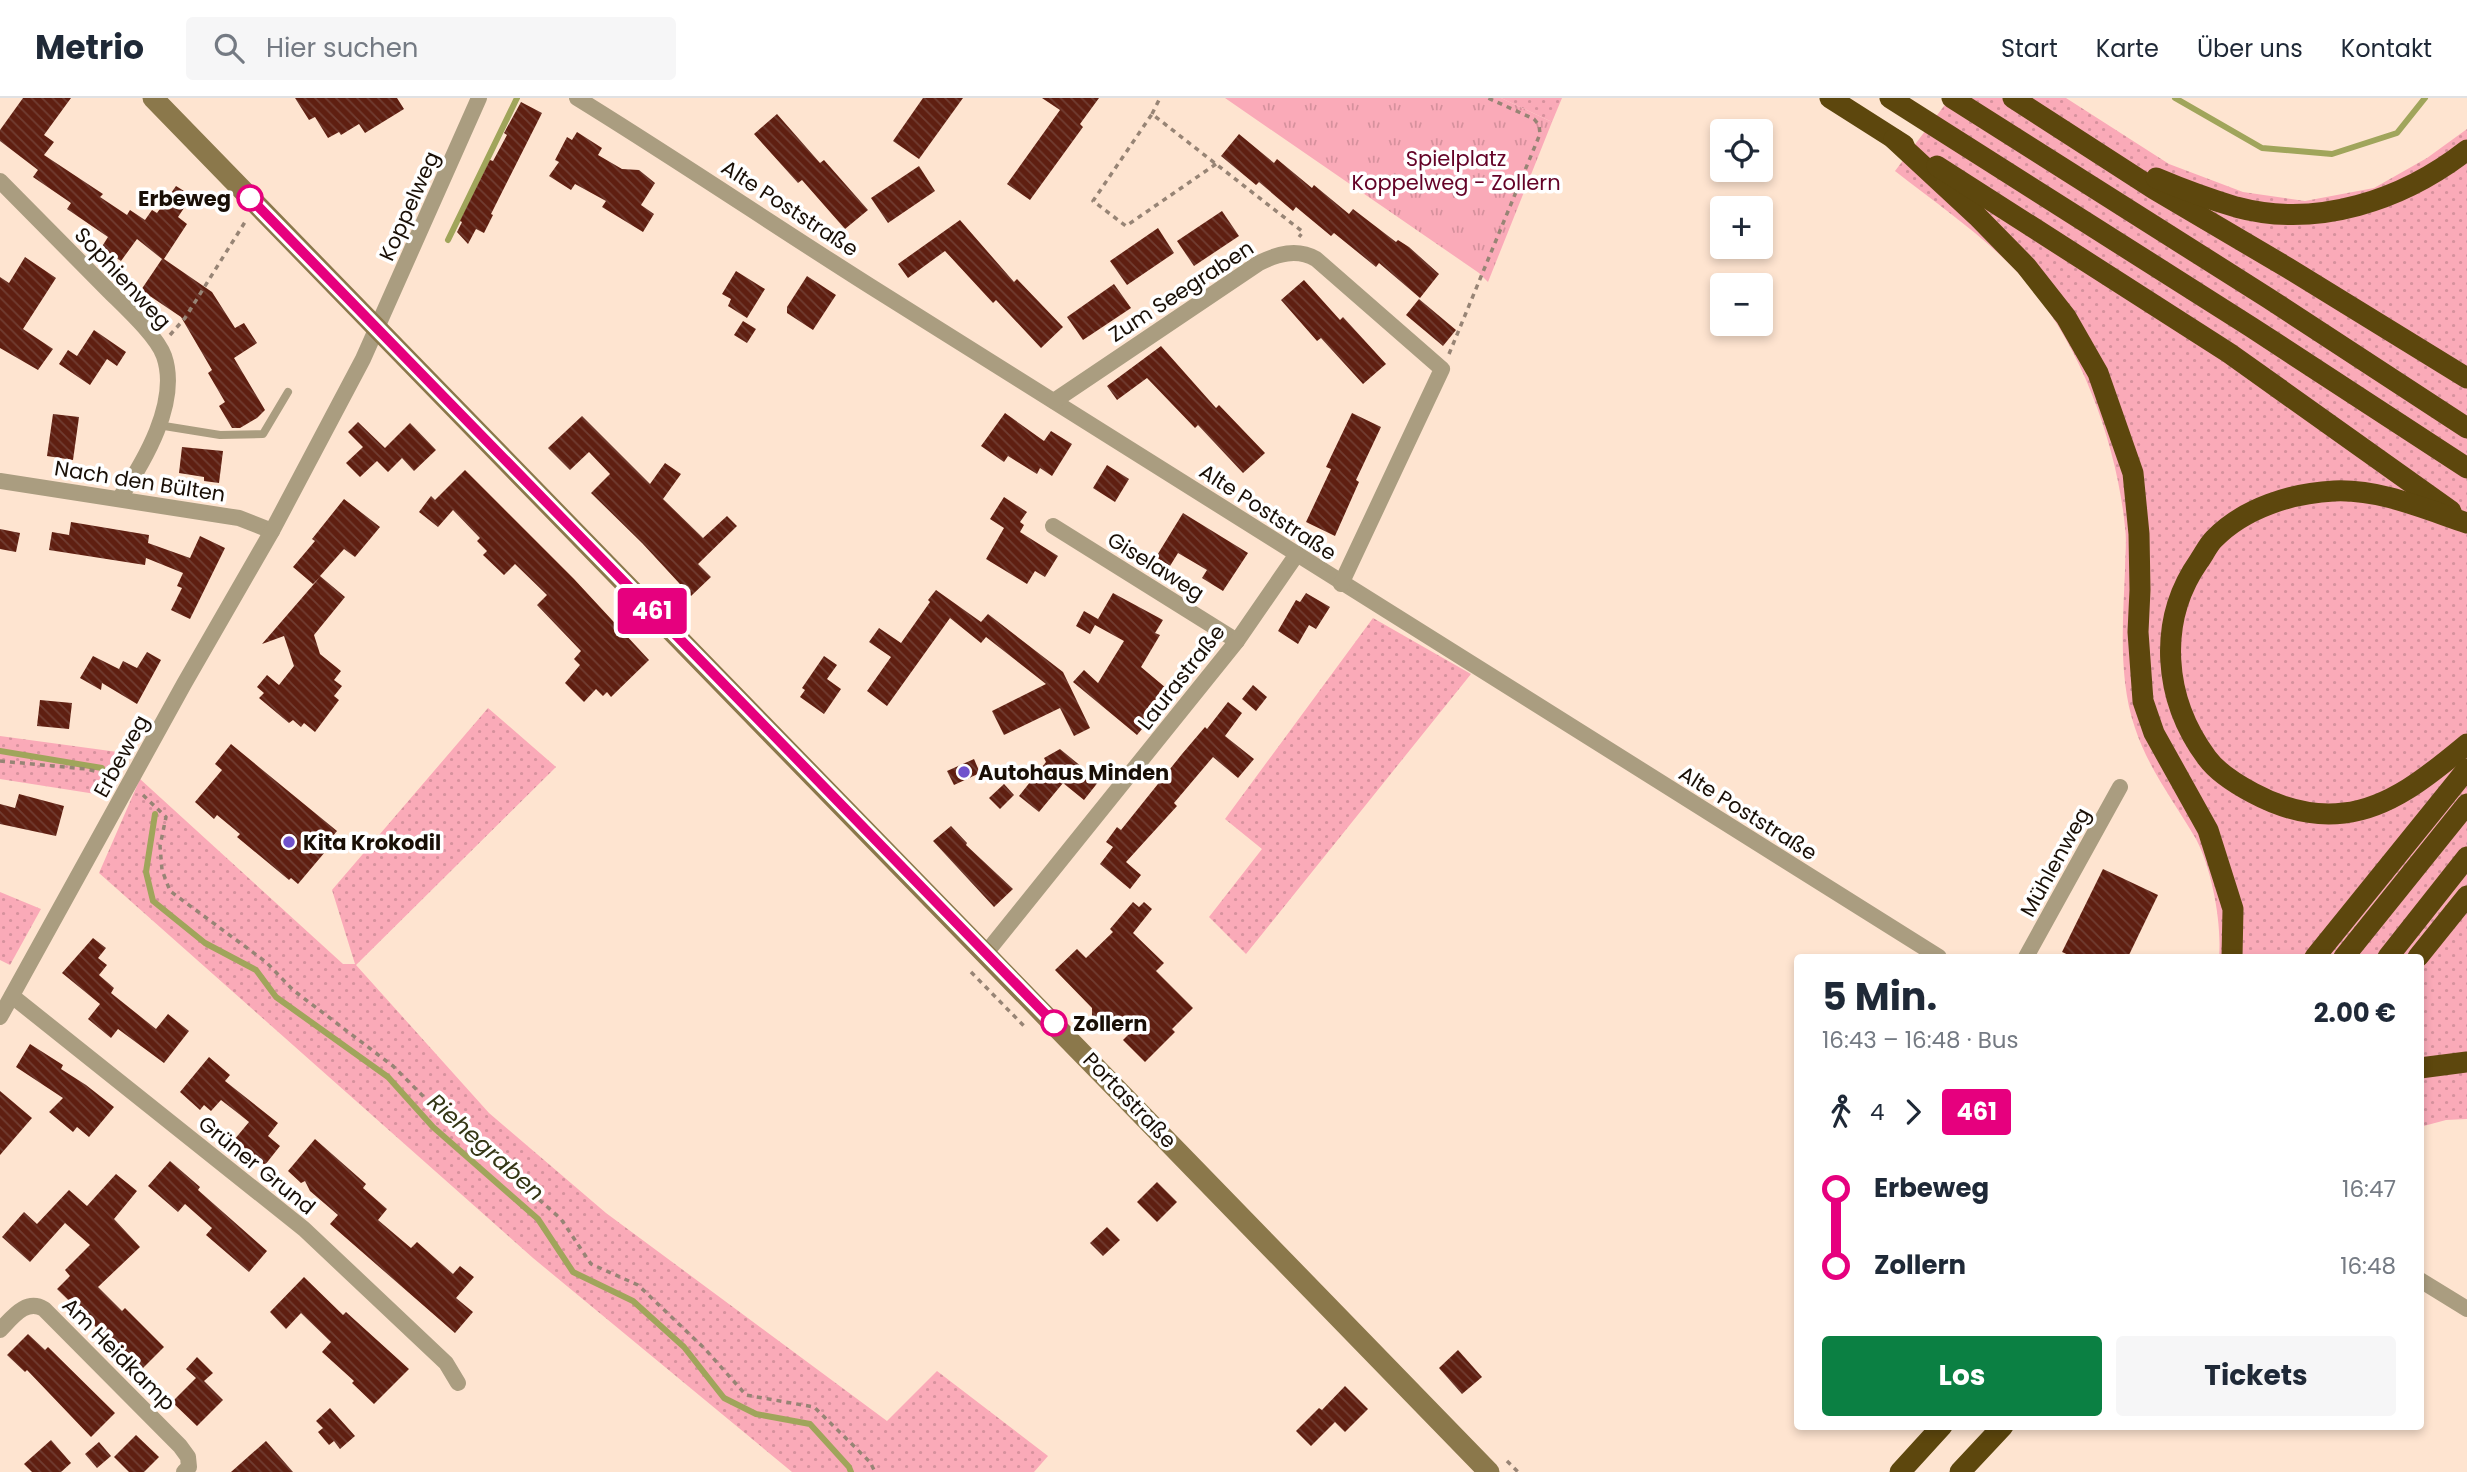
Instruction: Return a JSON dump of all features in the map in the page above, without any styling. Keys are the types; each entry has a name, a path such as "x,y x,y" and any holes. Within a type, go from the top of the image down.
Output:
{"highway":[{"path":"1830,98 2229,353 2467,523"},
{"path":"1890,98 2467,468"},
{"path":"1952,98 2467,428"},
{"path":"2013,98 2154,189 2467,378"},
{"path":"1894,139 2026,266 2066,317 2098,373 2133,473 2139,534 2138,632 2143,701 2154,733 2208,830 2233,909 2232,954"},
{"path":"2102,155 2186,190 2238,208 2288,215 2343,211 2412,186 2467,150"},
{"path":"2467,523 2369,493 2335,491 2291,496 2247,514 2214,539 2185,581 2171,625 2170,666 2180,711 2207,759 2232,781 2272,803 2294,811 2344,813 2370,806 2401,792 2432,773 2467,744"},
{"path":"2317,954 2467,769"},
{"path":"2346,954 2467,804"},
{"path":"2390,954 2467,858"},
{"path":"2420,954 2467,896"},
{"path":"2424,1067 2467,1062"},
{"path":"1899,1472 1929,1430"},
{"path":"1899,1472 1938,1430"},
{"path":"1960,1472 1999,1430"}],"main road":[{"name":"Portastraße","path":"153,98 1489,1472"}],"street":[{"name":"Koppelweg","path":"377,329 479,98"},
{"name":"Alte Poststraße","path":"577,98 1341,584 1934,954"},
{"name":"Sophienweg","path":"0,181 134,316 164,356 167,385 158,425 137,471 119,499"},
{"name":"Zum Seegraben","path":"1054,401 1259,263 1287,253 1301,253 1316,259 1443,369"},
{"name":"Erbeweg","path":"0,1017 272,531 377,329"},
{"path":"1341,584 1443,369"},
{"name":"Nach den Bülten","path":"0,481 239,518 272,531"},
{"name":"Giselaweg","path":"1053,526 1237,641"},
{"name":"Laurastraße","path":"986,953 1237,641 1297,554"},
{"name":"Mühlenweg","path":"2028,954 2120,787"},
{"name":"Grüner Grund","path":"12,996 304,1229 446,1363 458,1383"},
{"path":"2424,1282 2467,1309"},
{"name":"Am Heidkamp","path":"0,1330 30,1305 38,1305 44,1309 180,1446 188,1457 189,1467 184,1472"}],"lane":[{"path":"158,425 220,435 262,434 288,393"}],"path":[{"path":"1160,98 1093,201 1126,226 1216,164"},
{"path":"1443,369 1540,134 1539,125 1534,119 1488,98"},
{"path":"1152,114 1303,232 1287,253"},
{"path":"158,345 185,318 257,204"},
{"path":"0,761 134,776 144,797 166,817 160,846 162,870 170,891 266,962 293,990 393,1066 433,1106 561,1220 592,1264 638,1285 705,1349 746,1395 814,1407 870,1462 876,1472"}],"green space":[{"name":"Spielplatz Koppelweg - Zollern","path":"1225,98 1501,98 1552,122 1488,282 1479,273"},
{"path":"1501,98 1562,98 1552,122"},
{"path":"1950,98 2066,98 2169,164 2243,192 2305,201 2374,188 2427,158 2467,129 2467,1119 2446,1120 2424,1126 2424,954 2219,954 2215,897 2202,851 2147,757 2130,709 2123,649 2125,527 2114,463 2094,399 2065,337 2028,284 1981,238 1895,171"},
{"path":"1373,618 1471,674 1246,954 1209,917 1262,849 1225,819"},
{"path":"488,708 556,767 356,965 489,1113 606,1213 887,1421 937,1371 1048,1456 1034,1472 792,1472 533,1258 99,873 140,779 343,964 355,964 332,890"},
{"path":"0,736 125,753 102,795 0,779"},
{"path":"0,892 41,909 10,965 0,960"}],"building":[{"path":"23,98 71,98 44,135 54,142 44,155 103,194 100,197 127,215 130,210 145,220 152,210 157,213 176,186 192,196 178,217 187,224 164,259 212,292 235,328 244,323 257,343 234,358 265,410 257,418 240,428 232,428 219,406 225,402 208,373 212,370 181,317 141,290 162,259 137,239 121,261 101,248 108,237 67,209 71,203 33,177 38,170 0,141 0,130"},
{"path":"295,98 397,98 404,109 365,133 359,124 341,135 339,132 328,138 315,117 309,120"},
{"path":"923,98 963,98 919,159 893,141"},
{"path":"1042,98 1099,98 1080,124 1083,127 1030,200 1007,184 1060,110"},
{"path":"521,102 542,113 484,233 476,229 468,244 457,232 462,222 460,221 490,160 493,161 507,135 504,133"},
{"path":"777,114 820,163 824,160 868,210 845,229 802,180 798,183 754,134"},
{"path":"577,132 602,148 598,155 622,169 639,170 655,183 641,205 654,214 643,232 602,207 606,201 575,184 571,190 549,176 559,162 555,160 567,137 572,140"},
{"path":"1239,134 1274,163 1277,159 1312,188 1314,185 1349,214 1353,209 1396,242 1398,240 1409,247 1439,274 1420,298 1379,263 1376,267 1334,233 1331,236 1296,207 1293,211 1259,182 1256,185 1221,156"},
{"path":"919,166 935,191 888,223 871,198"},
{"path":"1222,211 1239,236 1194,266 1177,241"},
{"path":"960,220 1014,282 1017,279 1063,327 1041,348 996,300 993,303 945,251 908,278 898,264"},
{"path":"1158,228 1174,253 1127,285 1110,261"},
{"path":"25,257 56,278 23,329 53,349 38,370 0,348 0,277 9,283"},
{"path":"736,271 765,289 747,318 728,306 731,299 722,294"},
{"path":"807,276 836,295 813,330 787,313 787,307"},
{"path":"1304,280 1340,320 1343,317 1386,364 1363,384 1321,338 1317,341 1281,300"},
{"path":"1114,284 1131,308 1083,340 1067,317"},
{"path":"1419,299 1456,330 1443,346 1406,315"},
{"path":"743,321 756,329 747,343 734,335"},
{"path":"94,330 126,352 117,366 107,359 90,385 59,364 68,350 77,356"},
{"path":"1161,346 1216,408 1219,405 1265,453 1243,473 1198,425 1195,428 1147,378 1117,400 1107,386"},
{"path":"1005,413 1044,441 1051,431 1072,444 1052,476 1040,468 1037,474 1008,456 1004,462 981,446"},
{"path":"1352,413 1381,427 1356,480 1359,482 1335,536 1306,522 1331,469 1326,467"},
{"path":"53,414 79,417 73,460 47,456"},
{"path":"582,416 650,484 665,463 681,474 663,499 703,538 727,516 737,526 698,564 711,577 691,596 591,493 610,474 589,452 570,470 548,448"},
{"path":"358,422 385,448 410,423 436,450 414,471 402,458 388,472 377,461 360,477 346,463 363,447 348,432"},
{"path":"182,447 223,451 219,483 204,481 204,477 179,473"},
{"path":"1107,465 1129,479 1115,502 1093,488"},
{"path":"465,470 574,579 649,660 611,697 607,692 603,696 596,689 584,702 565,683 580,665 574,659 581,651 537,605 547,595 515,564 504,575 483,555 487,551 477,541 480,538 453,510 438,527 419,512 431,496 435,500"},
{"path":"1004,497 1027,512 1020,522 1024,525 1020,532 1058,556 1045,577 1035,571 1027,584 986,559 1004,528 990,519"},
{"path":"344,499 380,527 355,557 344,549 320,576 345,597 314,635 320,654 341,671 334,680 342,686 334,696 339,700 315,732 304,723 301,727 293,720 289,723 259,698 264,693 257,687 267,675 279,685 294,666 284,636 262,644 320,577 313,584 293,567"},
{"path":"1183,513 1248,553 1223,591 1202,578 1207,570 1178,553 1170,566 1156,557"},
{"path":"71,522 149,535 148,543 190,558 200,536 225,548 190,619 171,610 182,588 177,586 183,573 146,558 145,565 49,550 52,532 69,535"},
{"path":"0,529 20,533 16,552 0,549"},
{"path":"936,590 981,622 988,614 1063,672 1090,728 1074,736 1060,708 1004,735 992,711 1046,684 986,637 981,643 950,618 887,706 867,691 891,657 869,642 879,628 901,643"},
{"path":"1113,593 1163,620 1155,633 1160,635 1141,667 1172,693 1137,735 1073,682 1084,670 1098,683 1124,641 1095,625 1090,634 1076,626 1084,611 1098,619"},
{"path":"1306,593 1330,607 1316,629 1309,625 1298,644 1278,631 1296,600 1300,602"},
{"path":"147,652 161,660 137,704 102,683 101,690 80,678 93,656 119,669 123,661 137,668"},
{"path":"824,656 837,665 827,679 841,689 824,714 800,697 805,690 802,688"},
{"path":"1253,685 1267,697 1256,711 1242,699"},
{"path":"40,700 72,703 69,729 37,726"},
{"path":"1228,702 1242,713 1225,736 1254,759 1238,778 1213,757 1174,803 1177,806 1126,862 1141,875 1130,889 1100,864 1113,847 1106,842 1117,827 1121,830"},
{"name":"Kita Krokodil","path":"231,744 337,831 322,849 325,852 298,884 291,878 289,880 237,837 240,834 217,815 214,819 195,802 222,770 215,764"},
{"path":"1060,749 1099,781 1084,800 1063,783 1039,812 1019,796 1046,762 1044,758"},
{"name":"Autohaus Minden","path":"974,759 980,773 954,785 947,771"},
{"path":"1004,784 1014,795 1000,809 989,798"},
{"path":"19,794 64,806 56,836 0,824 0,804 15,808"},
{"path":"951,826 966,845 1013,889 994,907 933,841"},
{"path":"2103,869 2158,895 2129,954 2062,952"},
{"path":"1133,902 1139,907 1144,902 1152,909 1133,933 1164,963 1156,971 1193,1008 1172,1029 1175,1032 1145,1062 1123,1040 1143,1020 1092,1026 1092,1008 1055,970 1077,949 1086,958 1113,932 1110,929"},
{"path":"93,938 106,948 98,958 107,965 99,975 114,988 111,993 156,1029 168,1014 189,1031 164,1063 118,1029 111,1038 88,1019 100,1004 62,973"},
{"path":"30,1044 63,1065 61,1069 114,1107 89,1137 77,1127 73,1132 49,1112 63,1098 16,1067"},
{"path":"209,1057 230,1075 225,1081 278,1123 268,1136 280,1146 265,1165 234,1140 249,1122 221,1100 211,1111 204,1105 200,1110 180,1092"},
{"path":"0,1091 32,1118 0,1155"},
{"path":"315,1139 366,1184 363,1188 387,1209 378,1220 411,1248 417,1242 453,1274 460,1266 474,1277 456,1298 473,1312 455,1333 330,1224 338,1215 310,1191 305,1181 301,1183 288,1171"},
{"path":"170,1161 200,1187 198,1190 267,1251 249,1272 206,1235 212,1228 185,1204 178,1212 148,1186"},
{"path":"116,1174 137,1191 114,1219 140,1247 98,1287 122,1311 125,1308 164,1347 138,1373 57,1289 70,1276 65,1270 90,1245 65,1223 30,1262 2,1237 24,1212 37,1224 69,1190 87,1206"},
{"path":"1157,1182 1177,1202 1157,1222 1137,1202"},
{"path":"1107,1227 1120,1240 1103,1256 1090,1243"},
{"path":"304,1277 343,1315 346,1312 409,1369 374,1404 352,1383 354,1381 322,1352 331,1342 301,1313 286,1329 270,1312"},
{"path":"28,1334 45,1350 48,1347 115,1413 91,1437 27,1370 25,1372 7,1355"},
{"path":"1458,1350 1482,1377 1462,1394 1439,1368"},
{"path":"197,1357 213,1373 204,1381 223,1400 197,1426 172,1402 196,1378 186,1369"},
{"path":"1345,1386 1368,1409 1345,1432 1335,1422 1311,1446 1296,1431 1319,1408 1322,1410"},
{"path":"330,1408 355,1436 340,1449 334,1441 329,1445 318,1432 323,1428 316,1421"},
{"path":"136,1435 159,1457 144,1472 129,1472 114,1457"},
{"path":"51,1440 71,1463 61,1472 32,1472 24,1464"},
{"path":"266,1441 293,1472 231,1472"},
{"path":"99,1442 111,1456 97,1468 85,1454"}],"waterway":[{"name":"Riehegraben","path":"448,240 517,98"},
{"name":"Riehegraben","path":"2175,98 2262,148 2332,154 2397,133 2425,98"},
{"path":"0,751 102,768"},
{"name":"Riehegraben","path":"155,814 146,872 153,901 205,943 256,970 276,997 388,1077 433,1127 538,1219 573,1272 633,1301 684,1347 724,1398 756,1414 810,1424 851,1472"}],"bus line":[{"name":"461","path":"250,198 1054,1023"}],"place":[{"name":"Erbeweg","path":"250,198"},
{"name":"Autohaus Minden","path":"964,772"},
{"name":"Kita Krokodil","path":"289,842"},
{"name":"Zollern","path":"1054,1023"}]}
